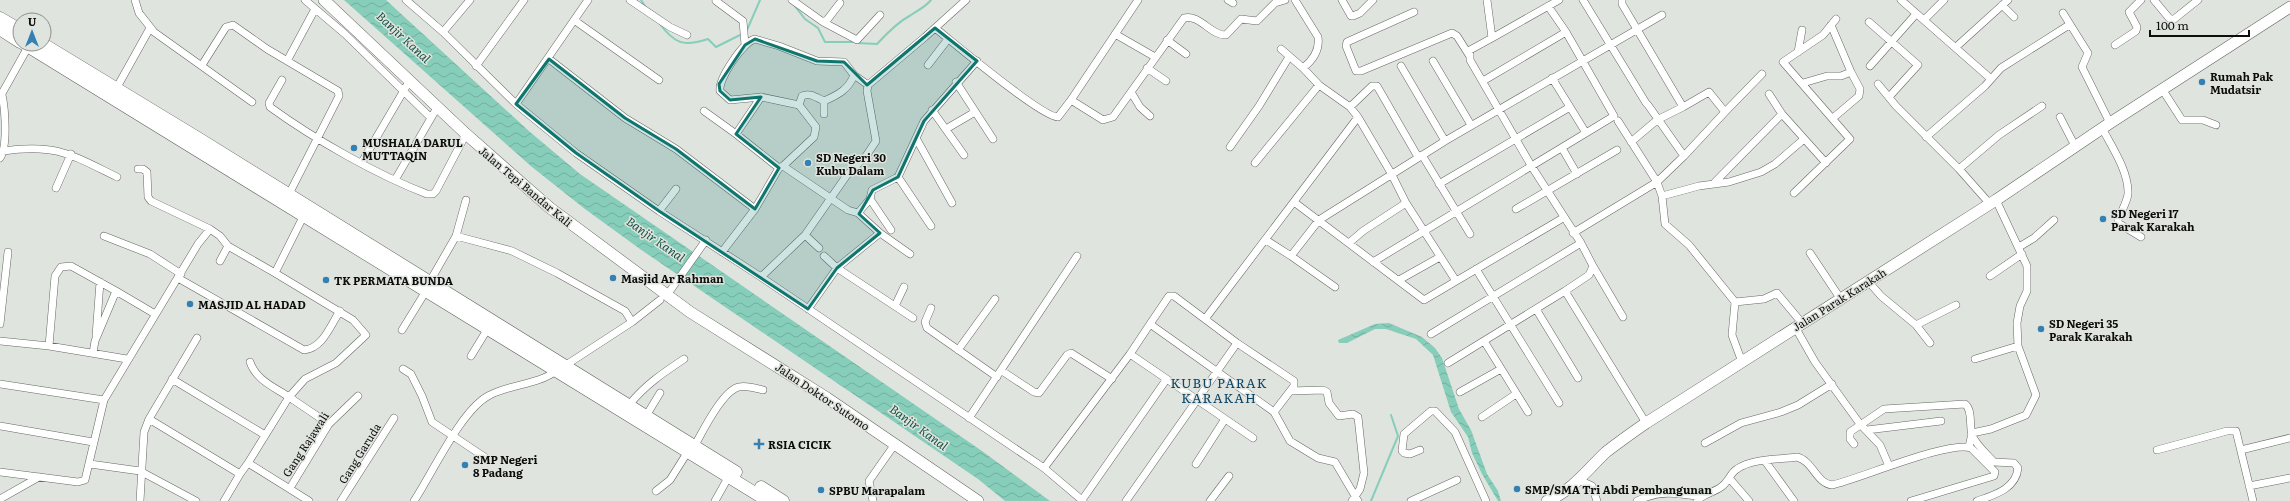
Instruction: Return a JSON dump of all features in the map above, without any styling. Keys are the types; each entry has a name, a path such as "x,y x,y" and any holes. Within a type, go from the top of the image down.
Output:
{"main road":[{"path":"0,18 12,25"},
{"path":"0,29 12,36"},
{"path":"52,51 90,79 116,89 303,217 376,255"},
{"path":"39,52 90,79 211,153 289,194 376,255 561,368 629,405 646,416 677,441"},
{"path":"428,287 487,330 502,333"},
{"path":"561,368 610,403 783,501"},
{"path":"691,449 768,501"}],"street":[{"path":"135,0 139,13 150,28 252,102"},
{"path":"305,0 345,34 431,118"},
{"name":"Jalan Tepi Bandar Kali","path":"324,0 466,134 550,208 667,294"},
{"path":"443,32 470,0"},
{"path":"476,66 524,0"},
{"path":"516,104 549,59 588,0"},
{"path":"630,0 670,27 687,35"},
{"path":"716,0 743,20 745,26 745,42 721,80 720,91 724,96 736,101 761,97 799,105 815,124 816,131 806,146 781,167 755,209 722,252"},
{"path":"792,0 823,22 857,40 880,15"},
{"path":"761,277 805,234 847,175 866,156 876,141 867,91 868,85 966,0"},
{"path":"935,28 1051,116 1060,116 1138,0"},
{"path":"1071,100 1103,120 1109,120 1113,117 1184,18 1194,19 1222,36 1226,35 1241,19 1257,20 1275,4 1285,0"},
{"path":"1295,0 1318,37 1319,43 1317,52 1303,68"},
{"path":"1342,0 1351,16 1360,13 1373,0"},
{"path":"1487,0 1492,38"},
{"path":"1468,55 1470,50 1559,0"},
{"path":"1583,0 1657,120 1684,156"},
{"path":"1622,0 1622,4 1636,30 1683,107"},
{"path":"1901,0 1991,79"},
{"path":"1924,20 1944,0"},
{"path":"1956,47 2008,0"},
{"path":"2115,45 2136,31 2137,27 2128,12 2141,0"},
{"path":"2154,0 2168,18 2173,20 2198,0"},
{"path":"409,1 443,32 516,104 576,153 659,211 761,277 1044,468 1083,501 1166,380"},
{"path":"823,22 827,20 840,4"},
{"path":"2002,5 2014,18"},
{"path":"1373,262 1614,116 1583,60 1548,6"},
{"name":"Jalan Parak Karakah","path":"1547,501 1558,496 1579,480 1606,452 1646,423 1840,298 1993,202 2106,125 2290,7"},
{"path":"287,61 316,9"},
{"path":"1414,12 1348,42 1346,46 1356,71 1361,71 1452,34 1457,36 1498,109 1563,218 1581,243 1623,317"},
{"path":"2063,13 2088,53 2082,67 2106,125 2127,184 2128,195 2118,223 2141,237"},
{"path":"1870,66 1916,14"},
{"path":"1291,256 1319,220 1391,173 1609,44 1662,15"},
{"path":"574,20 659,80"},
{"path":"1794,193 1850,138 1833,118 1804,83 1783,62 1824,35 1833,22 1860,89 1859,96 1833,118"},
{"path":"1869,22 1918,65 1889,97"},
{"path":"1926,137 1991,79 2001,68 2069,24"},
{"path":"202,65 226,26 230,25 339,93 319,138 289,194"},
{"path":"116,89 150,28"},
{"path":"1798,52 1802,30"},
{"path":"1483,81 1566,32"},
{"path":"1115,34 1155,57"},
{"path":"928,65 948,38"},
{"path":"745,42 755,39 779,46 818,61 842,61 848,64 854,74 868,85"},
{"path":"1167,40 1186,54"},
{"path":"1281,49 1303,68 1319,85 1350,107 1358,117 1391,173 1422,231 1456,281"},
{"path":"0,158 3,151 4,106 1,96 20,52"},
{"path":"1230,147 1259,106 1289,56"},
{"path":"549,59 625,118 676,149 755,209"},
{"path":"858,213 870,199 872,190 898,177 920,128 932,110 956,82 977,61"},
{"path":"1433,61 1471,126"},
{"path":"1401,66 1445,141"},
{"path":"1147,68 1166,81"},
{"path":"1804,83 1825,76 1841,76 1852,72"},
{"path":"824,101 849,86 854,74"},
{"path":"1573,233 1657,182 1684,156 1762,74"},
{"path":"1552,78 1586,133"},
{"path":"282,80 270,106 319,138 395,180 427,194 433,194 466,134"},
{"path":"362,162 410,80"},
{"path":"956,82 993,139"},
{"path":"1878,84 1926,137 1993,202 2021,250 2027,266 2027,291 2020,306 2017,323 2018,346 2034,386 2036,395 2033,405 2029,412 2021,418 1991,429 1972,433"},
{"path":"1255,163 1319,85"},
{"path":"1350,107 1372,86 1377,86 1470,234"},
{"path":"2162,89 2182,120 2203,120 2216,125"},
{"path":"1130,92 1140,108 1150,116"},
{"path":"1631,142 1657,120 1709,92 1725,112"},
{"path":"799,105 802,96 805,94 811,94 824,101"},
{"path":"1769,94 1782,114 1826,163"},
{"path":"736,134 761,97"},
{"path":"824,101 824,114"},
{"path":"395,180 438,106"},
{"path":"1439,184 1570,106"},
{"path":"1959,169 1999,135 2042,106"},
{"path":"932,110 964,155"},
{"path":"704,111 781,167 848,210 858,213 880,233 910,254"},
{"path":"946,129 975,112"},
{"path":"1715,182 1782,114"},
{"path":"1205,319 1358,117"},
{"path":"2060,117 2075,146"},
{"path":"1618,121 1657,182 1662,196 1665,224 1689,245 1735,302 1732,335 1742,362"},
{"path":"916,138 952,203"},
{"path":"1662,196 1715,182 1729,182 1761,172 1775,164 1804,139"},
{"path":"1562,148 1577,174"},
{"path":"3,151 46,149 71,154 117,177"},
{"path":"1516,209 1617,150"},
{"path":"56,188 71,154"},
{"path":"138,169 143,169 147,172 148,197 151,201 210,229 220,236 228,246 340,311 365,332 365,338 336,363 305,379 289,397 224,501"},
{"path":"898,177 931,226"},
{"path":"659,211 676,189"},
{"path":"870,199 891,230"},
{"path":"402,330 456,236 466,200"},
{"path":"1294,202 1424,300 1563,218"},
{"path":"1349,243 1356,236 1406,203"},
{"path":"275,273 303,217"},
{"path":"1990,276 2054,220"},
{"path":"0,472 82,482 87,477 93,442 104,400 127,359 198,244 210,229"},
{"path":"808,309 837,268 880,233"},
{"path":"805,234 819,248"},
{"path":"104,236 150,254 179,276 304,350 312,349 318,345 340,311"},
{"path":"456,236 489,246 504,248 525,257 625,311 632,322"},
{"path":"1266,240 1335,287"},
{"path":"414,501 473,408 484,398 503,389 544,378 632,322 667,294 705,241"},
{"path":"1431,334 1581,243"},
{"path":"220,261 228,246"},
{"path":"0,324 8,252"},
{"path":"1810,253 1840,298"},
{"path":"824,256 837,268 913,318"},
{"path":"969,418 1002,371 1077,256"},
{"path":"1399,280 1440,257"},
{"path":"49,346 55,276 58,270 66,266 71,266 155,314"},
{"path":"1448,363 1589,275 1593,266"},
{"path":"1476,269 1558,403"},
{"path":"1868,281 1881,296 1916,325 1930,342"},
{"path":"93,353 100,282"},
{"path":"895,306 904,287"},
{"path":"95,341 116,291"},
{"path":"1565,291 1646,423"},
{"path":"1735,302 1764,299 1777,293 1798,325 1815,362 1860,424 1880,445 1890,466"},
{"name":"Jalan Doktor Sutomo","path":"667,294 720,332 758,353 978,501"},
{"path":"1044,468 1112,379 1171,295 1237,343 1294,381 1294,386 1291,391 1274,412"},
{"path":"958,350 995,299"},
{"path":"1916,325 1956,305"},
{"path":"931,308 925,322 927,328 997,378"},
{"path":"1536,309 1578,378"},
{"path":"1150,324 1274,412 1290,441 1318,458 1335,462 1355,500"},
{"path":"471,356 487,330"},
{"path":"140,501 140,471 144,432 172,379 197,338"},
{"path":"0,341 49,346 127,359"},
{"path":"1484,341 1528,412"},
{"path":"1126,501 1237,343"},
{"path":"1975,359 2018,346"},
{"path":"1002,371 1034,392 1039,393 1067,355 1071,353 1112,379"},
{"path":"1130,354 1253,438"},
{"path":"629,405 650,382 684,359"},
{"path":"250,362 253,372 258,377 329,424"},
{"path":"403,369 411,374 422,396 432,422 486,458"},
{"path":"1460,392 1501,369"},
{"path":"172,379 265,435"},
{"path":"0,384 104,400"},
{"path":"1705,444 1741,423 1781,412 1798,405 1832,384"},
{"path":"656,491 670,480 726,393 738,386 747,386 763,390"},
{"path":"1291,391 1323,390 1327,392 1329,403 1339,416 1353,414 1358,417 1365,468 1360,489 1355,500"},
{"path":"646,416 660,393"},
{"path":"1482,417 1516,394"},
{"name":"Gang Rajawali","path":"290,488 329,424 358,396"},
{"path":"1854,444 1849,433 1860,424 1884,409 1962,404 1968,407 1972,433 1976,443 1994,462 2014,463 2018,468 2016,475 2003,492 1977,501"},
{"path":"1420,450 1410,454 1404,453 1402,451 1404,434 1431,411 1436,411 1455,432 1486,501"},
{"name":"Gang Garuda","path":"341,501 394,418"},
{"path":"150,419 240,474"},
{"path":"1196,464 1225,419"},
{"path":"1867,430 1941,421"},
{"path":"0,426 93,442"},
{"path":"2157,450 2233,430 2238,435 2253,501"},
{"path":"1969,446 1972,433"},
{"path":"2241,450 2289,438 2290,447"},
{"path":"873,501 869,481 895,444"},
{"path":"1637,501 1651,495 1667,492 1699,499 1721,487 1730,479 1735,470 1744,465 1765,461 1803,459 1824,482 1832,485 1921,456 1969,446"},
{"path":"1914,500 1994,476 1994,469 1969,446"},
{"path":"1765,461 1794,501"},
{"path":"248,463 309,501"},
{"path":"90,464 140,471 196,501"},
{"path":"715,501 729,476"},
{"path":"1210,501 1229,476"},
{"path":"0,499 39,477"},
{"path":"2249,486 2290,478"},
{"path":"1730,479 1749,501"},
{"path":"1411,501 1457,480"},
{"path":"1579,480 1592,486 1597,501"}],"highlighted area":[{"path":"935,28 977,61 924,121 898,177 873,190 859,214 880,233 837,268 808,309 659,211 576,153 516,104 549,59 625,118 676,149 755,209 779,168 736,134 761,97 730,100 720,91 719,84 745,45 755,39 817,61 844,62 867,85"}],"water":[{"name":"Banjir Kanal","path":"344,0 386,0 530,132 580,174 982,451 1050,501 1005,501 978,479 640,249 585,209 532,167"},
{"path":"1389,323 1422,337 1435,348 1442,358 1459,409 1471,430 1487,474 1498,491 1501,501 1498,501 1482,474 1472,453 1468,437 1451,412 1433,355 1416,339 1386,329 1375,329 1347,343 1339,343 1338,340 1375,324"}],"waterway":[{"path":"641,0 647,9"},
{"path":"747,30 760,0"},
{"path":"857,43 877,44 897,24 924,7 931,0"},
{"path":"794,5 805,19 818,28 825,42 853,42"},
{"path":"659,23 670,35 680,42 692,43 708,39 716,47 742,34"},
{"path":"1371,501 1398,436 1391,415"}],"place":[{"name":"Rumah Pak Mudatsir","path":"2202,82"},
{"name":"MUSHALA DARUL MUTTAQIN","path":"354,148"},
{"name":"SD Negeri 30 Kubu Dalam","path":"808,163"},
{"name":"SD Negeri 17 Parak Karakah","path":"2103,219"},
{"name":"Masjid Ar Rahman","path":"613,278"},
{"name":"TK PERMATA BUNDA","path":"326,280"},
{"name":"MASJID AL HADAD","path":"190,304"},
{"name":"SD Negeri 35 Parak Karakah","path":"2041,329"},
{"name":"RSIA CICIK","path":"759,444"},
{"name":"SMP Negeri 8 Padang","path":"465,465"},
{"name":"SMP/SMA Tri Abdi Pembangunan","path":"1517,489"},
{"name":"SPBU Marapalam","path":"821,490"}],"district":[{"name":"KUBU PARAK KARAKAH","path":"1219,390"}]}
